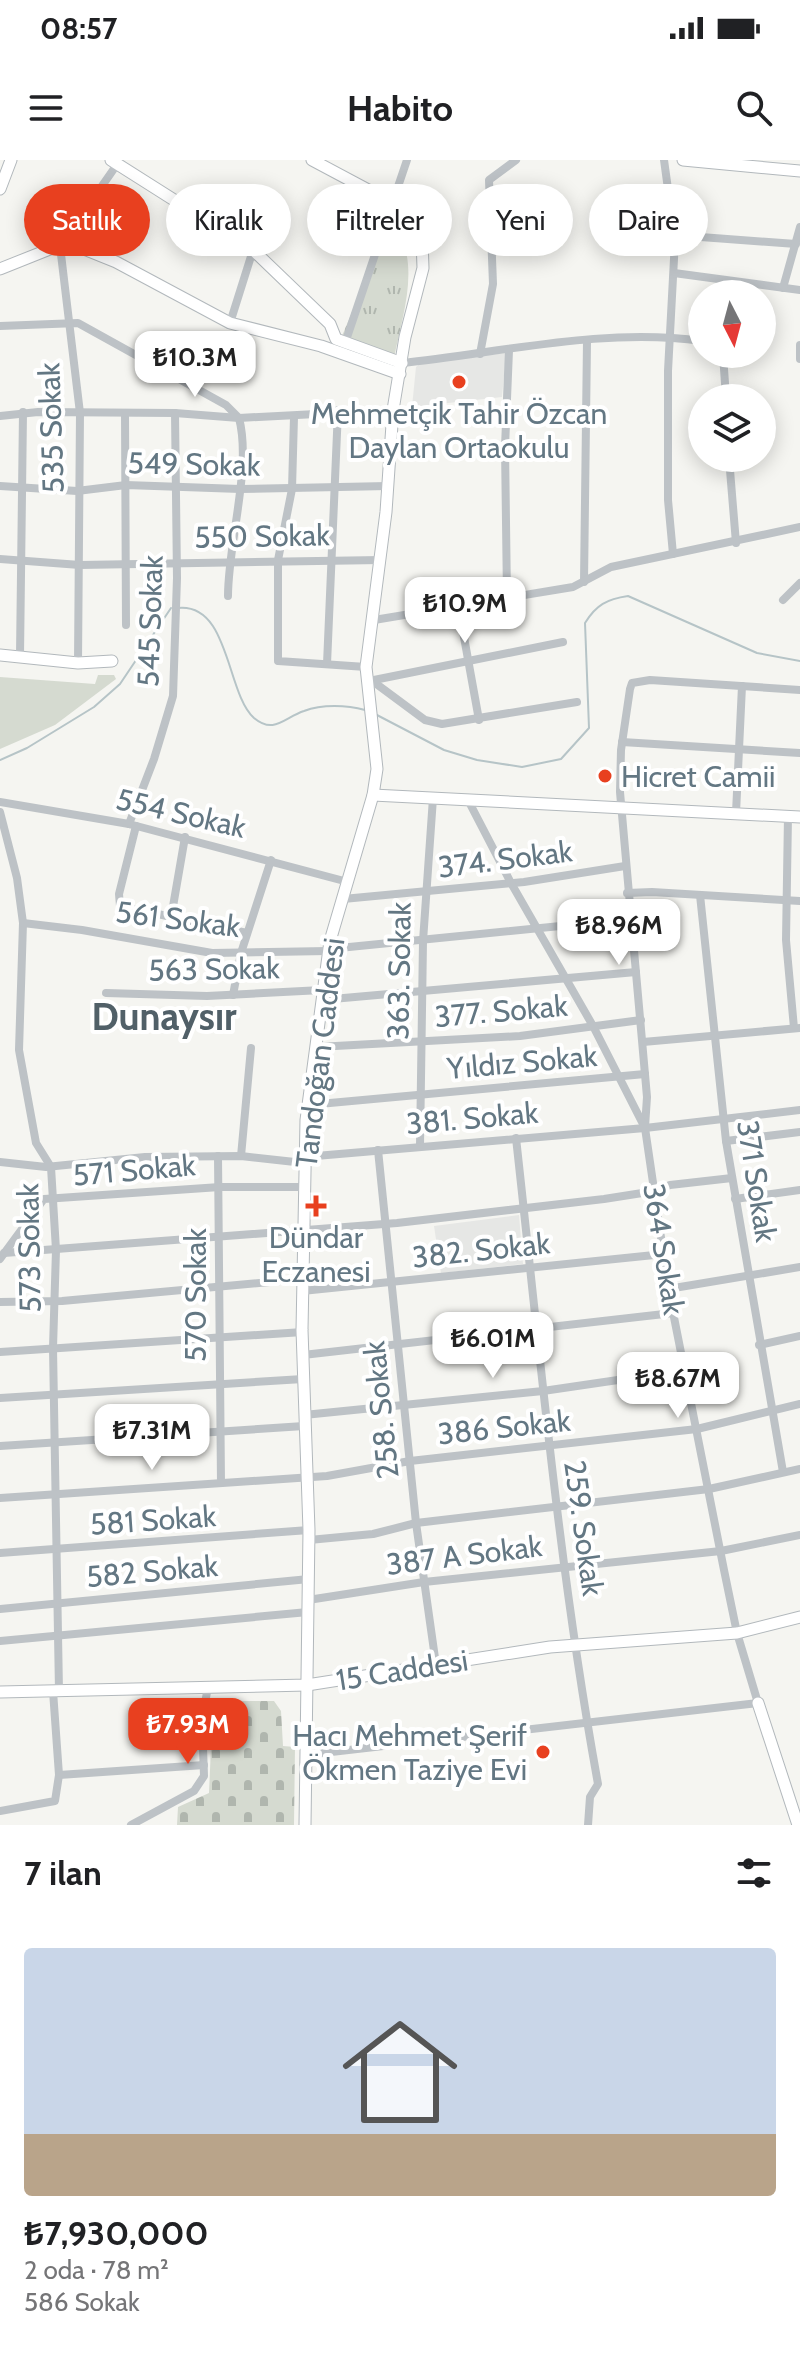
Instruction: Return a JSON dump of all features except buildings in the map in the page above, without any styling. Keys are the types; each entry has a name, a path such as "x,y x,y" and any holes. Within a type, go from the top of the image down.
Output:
{"street":[{"path":"0,189 11,160"},
{"path":"312,160 352,184"},
{"path":"400,184 407,160"},
{"path":"480,354 493,284 489,180 516,160"},
{"path":"664,160 667,184"},
{"path":"683,160 800,171"},
{"path":"100,184 114,162 166,195"},
{"path":"783,288 800,227"},
{"path":"708,238 796,244"},
{"path":"0,269 34,256"},
{"name":"535 Sokak","path":"61,256 80,413 78,663"},
{"path":"101,256 230,323 343,350 401,368 480,354 587,341 670,336 688,339"},
{"path":"230,323 251,256"},
{"path":"259,256 330,324 343,350"},
{"path":"343,350 376,256"},
{"name":"Tandoğan Caddesi","path":"305,1825 309,1535 302,1232 308,1105 328,950 373,795 377,769 369,675 393,410 423,268 423,256"},
{"path":"673,554 668,500 674,256"},
{"path":"674,273 800,290"},
{"path":"0,326 78,323 226,405 239,418 240,489 228,561 228,596"},
{"path":"584,582 587,341"},
{"path":"800,345 800,359"},
{"path":"507,597 505,447 509,350"},
{"path":"0,416 23,412 175,413 239,418 294,417 338,410 393,410"},
{"path":"327,664 329,559 338,410"},
{"path":"20,656 23,412"},
{"name":"545 Sokak","path":"171,918 120,906 132,825 173,696 178,485 175,413"},
{"path":"125,414 126,625"},
{"path":"294,417 292,489 278,560 278,661 327,664 369,675 467,661 563,642"},
{"path":"730,472 736,543"},
{"name":"549 Sokak","path":"0,486 77,491 126,485 240,489 292,489 333,484 388,486"},
{"path":"374,620 573,587 611,567 736,543 800,527"},
{"name":"550 Sokak","path":"0,559 80,565 176,561 381,560"},
{"path":"783,600 800,583"},
{"path":"458,604 479,720"},
{"path":"0,655 78,663 112,661"},
{"path":"369,675 425,720 442,724 577,702"},
{"path":"645,1128 643,1042 621,807 622,742 632,683 650,680 800,690"},
{"path":"736,813 742,686"},
{"path":"622,742 800,753"},
{"path":"373,795 794,816 786,900 797,1028 643,1042"},
{"name":"363. Sokak","path":"420,1146 423,941 433,798"},
{"name":"364 Sokak","path":"468,800 511,883 593,1026 645,1128 668,1289 737,1633 798,1825"},
{"name":"554 Sokak","path":"0,802 185,837 348,882"},
{"name":"573 Sokak","path":"0,812 17,878 23,923 19,1050 36,1143 51,1167 56,1250 53,1348 57,1442 55,1604 59,1775"},
{"path":"185,837 171,918 247,933"},
{"path":"233,995 241,953 271,860"},
{"name":"374. Sokak","path":"343,899 511,883 625,866"},
{"path":"627,893 800,901"},
{"name":"371 Sokak","path":"700,895 726,1141 769,1410 783,1472"},
{"name":"561 Sokak","path":"23,923 212,953 241,953 328,950 630,919"},
{"name":"563 Sokak","path":"106,993 322,995 423,992 636,972"},
{"name":"377. Sokak","path":"317,1047 520,1036 641,1020"},
{"path":"241,1156 251,1048"},
{"name":"Yıldız Sokak","path":"308,1105 645,1074"},
{"name":"381. Sokak","path":"0,1162 51,1167 145,1157 241,1156 304,1160 378,1150 645,1128 800,1110"},
{"path":"726,1141 800,1132"},
{"name":"259. Sokak","path":"516,1138 548,1446 575,1645 598,1784 590,1797 588,1825"},
{"name":"258. Sokak","path":"378,1150 416,1523 436,1665"},
{"name":"570 Sokak","path":"218,1156 220,1284 217,1336 221,1483"},
{"path":"2,1256 385,1224 655,1191 670,1185 732,1178"},
{"name":"571 Sokak","path":"2,1256 44,1199 220,1187 303,1187"},
{"path":"735,1199 800,1190"},
{"name":"382. Sokak","path":"0,1302 55,1301 220,1284 391,1284 664,1254"},
{"path":"668,1289 800,1267"},
{"path":"303,1355 673,1313"},
{"path":"0,1352 303,1332"},
{"path":"759,1345 800,1336"},
{"path":"0,1446 219,1432 686,1370"},
{"path":"0,1398 303,1379"},
{"name":"386 Sokak","path":"0,1498 307,1476 410,1461 697,1429 800,1404"},
{"name":"581 Sokak","path":"0,1553 373,1534 416,1523 709,1489 800,1469"},
{"name":"387 A Sokak","path":"0,1641 308,1606 424,1582 721,1551 799,1538"},
{"name":"582 Sokak","path":"0,1609 309,1579"},
{"name":"15 Caddesi","path":"0,1692 307,1685 575,1645 737,1633 800,1617"},
{"path":"131,1825 194,1791 204,1776 202,1719 208,1687"},
{"path":"305,1755 758,1703"},
{"path":"0,1811 55,1801 59,1775 204,1765"}],"shaded area":[{"name":"Mehmetçik Tahir Özcan Daylan Ortaokulu","path":"506,353 502,397 412,407 416,367 421,363"},
{"path":"519,1215 523,1264 441,1273 434,1226"}],"green space":[{"path":"376,256 406,256 408,287 394,358 339,343"},
{"path":"98,675 114,675 116,679 55,725 0,749 0,677 95,684"},
{"path":"213,1701 274,1701 281,1711 283,1746 295,1747 294,1825 177,1825 178,1807 209,1793"}],"waterway":[{"path":"375,714 444,750 477,760 522,767 561,759 589,728 585,623 603,604 628,596 757,653 800,661"},
{"path":"0,760 27,748 94,707 120,684 171,608"},
{"path":"178,608 195,610 208,620 218,634 245,706 261,723 274,725 319,707 343,706 365,710"}],"place":[{"name":"Mehmetçik Tahir Özcan Daylan Ortaokulu","path":"459,382"},
{"name":"Hicret Camii","path":"605,776"},
{"name":"Dündar Eczanesi","path":"316,1206"},
{"name":"Hacı Mehmet Şerif Ökmen Taziye Evi","path":"543,1752"}],"district":[{"name":"Dunaysır","path":"164,1016"}]}
